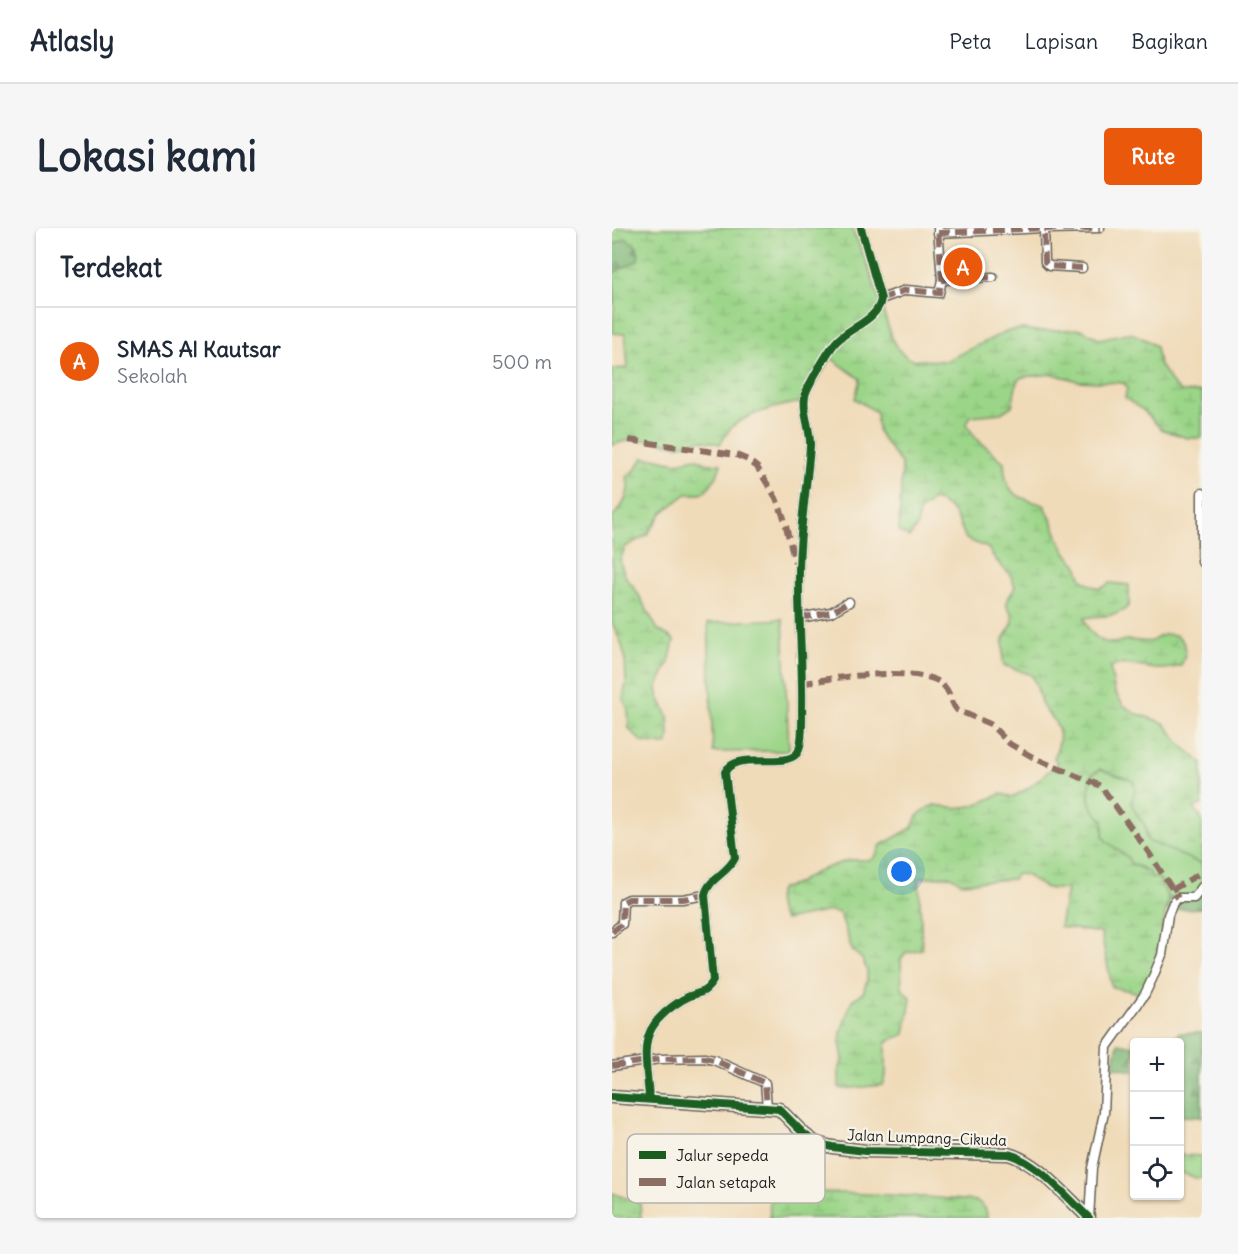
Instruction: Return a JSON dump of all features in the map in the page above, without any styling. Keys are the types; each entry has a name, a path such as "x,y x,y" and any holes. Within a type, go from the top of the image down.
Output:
{"street":[{"path":"649,1098 647,1035 652,1025 682,1000 708,990 713,981 705,895 708,886 732,864 735,858 725,776 728,767 742,761 792,758 798,750 801,738 802,684 798,572 810,442 804,408 805,394 835,343 849,330 876,312 881,299 861,228"},
{"path":"881,299 906,290 939,293 942,280 938,231 1100,228"},
{"path":"1044,229 1045,261 1049,266 1082,268"},
{"path":"942,280 993,277"},
{"path":"1202,493 1202,562"},
{"path":"800,618 831,612 849,602"},
{"path":"1089,1218 1092,1168 1104,1113 1107,1047 1145,994 1153,977 1162,955 1168,915 1173,903 1178,898 1194,898 1202,887"},
{"path":"612,932 622,924 623,902 629,899 683,899 705,895"},
{"path":"612,1066 680,1057 714,1060 765,1083 767,1107"},
{"name":"Jalan Lumpang–Cikuda","path":"612,1097 779,1109 804,1134"},
{"name":"Jalan Lumpang–Cikuda","path":"825,1145 865,1151 1017,1156 1052,1182 1089,1218"}],"green space":[{"path":"612,228 852,228 868,266 893,341 908,358 946,361 1007,331 1023,329 1036,331 1081,329 1099,339 1127,333 1134,334 1156,347 1159,364 1181,392 1202,392 1202,438 1187,438 1161,429 1144,411 1125,398 1127,388 1124,383 1078,381 1053,374 1022,377 1017,381 1012,406 1001,413 971,416 966,424 975,437 1004,462 1007,481 1013,492 1044,505 1066,552 1077,564 1083,581 1100,589 1110,583 1129,585 1129,605 1120,613 1084,618 1093,634 1101,640 1112,643 1128,640 1149,642 1168,634 1179,637 1185,646 1181,665 1171,668 1118,665 1110,668 1115,692 1123,705 1135,713 1164,723 1181,745 1202,763 1202,805 1194,807 1202,820 1202,864 1148,841 1145,825 1131,803 1135,791 1134,781 1100,769 1092,774 1089,788 1090,804 1103,820 1103,836 1106,841 1128,858 1131,864 1149,872 1151,878 1159,878 1168,898 1156,967 1143,994 1112,987 1101,933 1060,927 1067,889 1045,887 1020,874 1016,874 1013,879 961,883 951,876 919,878 922,949 905,953 901,959 902,989 911,998 905,1034 886,1044 886,1076 883,1085 842,1089 839,1087 839,1070 843,1059 841,1032 852,1000 863,993 867,981 867,970 862,959 852,950 840,913 830,911 785,920 778,905 781,888 792,886 843,862 871,860 878,853 881,845 912,828 917,816 934,805 957,808 972,806 1001,794 1013,797 1030,787 1058,763 1054,758 1059,744 1059,732 1054,720 1043,707 1031,675 1004,665 1003,662 1003,639 1013,623 1012,614 1007,607 1007,601 1015,587 1011,576 988,548 966,539 951,510 933,500 919,511 917,527 909,537 899,532 902,465 878,432 876,412 855,399 860,379 831,358 803,402 776,407 745,418 731,428 720,444 700,440 677,446 653,440 629,440 612,445 612,369 628,368 625,334 613,333 615,296 612,274 638,260 639,252 626,238 612,245"},
{"path":"626,238 639,252 639,260 612,274 612,245"},
{"path":"612,274 616,287 612,304"},
{"path":"643,458 677,463 695,458 708,464 721,464 717,476 706,491 700,494 686,494 662,513 647,535 625,547 620,561 625,576 637,592 658,630 674,641 669,662 657,688 668,716 669,737 664,745 642,742 629,729 628,710 623,699 626,683 625,657 612,623 612,517 626,498 628,475 636,469"},
{"path":"783,619 789,751 713,752 708,623"},
{"path":"1100,769 1134,781 1137,815 1145,825 1146,838 1202,864 1202,885 1195,895 1168,898 1159,878 1151,878 1144,869 1131,864 1125,856 1105,840 1103,820 1093,809 1089,799 1092,774"},
{"path":"1202,885 1202,908 1166,910 1168,898 1195,895"},
{"path":"1178,1033 1202,1033 1202,1117 1184,1116 1184,1038 1176,1038"},
{"path":"1118,1043 1130,1045 1130,1070 1113,1067"},
{"path":"1184,1155 1202,1156 1202,1178 1184,1174"},
{"path":"825,1192 977,1201 985,1208 987,1218 770,1218 769,1203 825,1203"},
{"path":"612,1193 627,1198 627,1203 640,1203 641,1218 612,1218"}],"marked path":[{"path":"881,299 906,290 939,293 942,280 938,228"},
{"path":"938,233 1044,228"},
{"path":"1082,268 1049,266 1045,262 1044,229 1100,228"},
{"path":"942,280 993,277"},
{"path":"629,440 736,455 748,460 757,467 776,498 784,518 795,563"},
{"path":"800,618 831,612 849,602"},
{"path":"802,684 832,678 874,674 914,675 941,683 947,689 957,710 990,724 1010,744 1036,759 1101,786 1178,898"},
{"path":"1172,890 1202,872"},
{"path":"612,932 622,924 623,902 629,899 683,899 705,895"},
{"path":"612,1066 660,1059 704,1058 714,1060 765,1083 767,1107"}],"cycle path":[{"path":"649,1098 646,1054 650,1031 667,1011 687,997 702,992 713,981 705,895 710,885 735,858 725,772 732,765 741,762 785,759 794,756 799,750 802,730 799,557 810,446 805,396 834,345 842,336 869,318 879,306 881,299 861,228"},
{"path":"612,1097 779,1109 804,1134"},
{"path":"825,1145 865,1151 1008,1154 1030,1164 1089,1218"}],"place":[{"name":"SMAS Al Kautsar","path":"963,267"}]}
